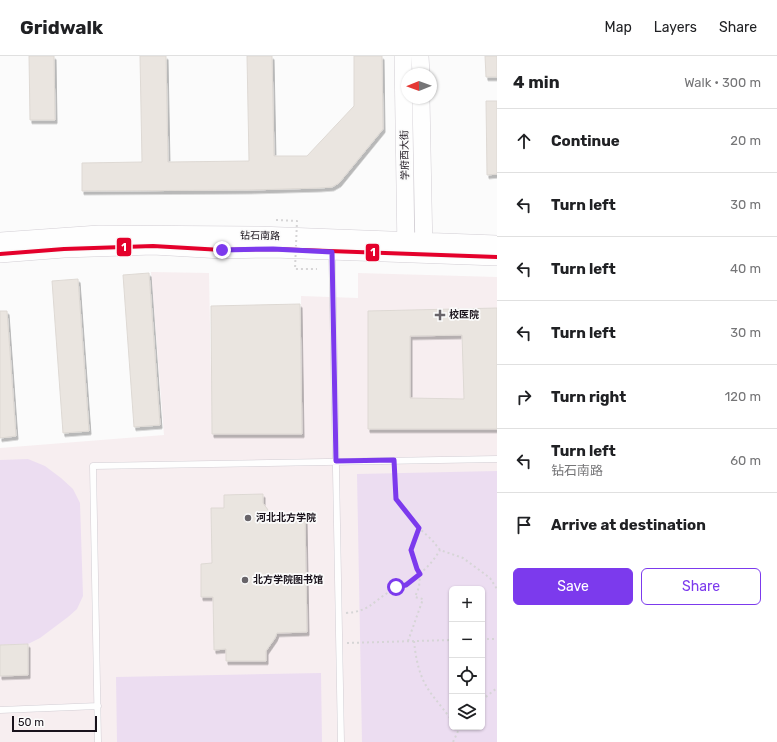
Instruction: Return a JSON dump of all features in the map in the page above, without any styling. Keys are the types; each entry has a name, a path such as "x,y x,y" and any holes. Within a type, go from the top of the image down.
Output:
{"main road":[{"name":"学府西大街","path":"403,56 406,247"},
{"path":"420,56 421,68"},
{"name":"学府西大街","path":"421,104 424,248"},
{"name":"钻石南路","path":"0,240 99,234 258,235 424,248 497,257"},
{"name":"钻石南路","path":"424,248 497,244"},
{"name":"钻石南路","path":"0,254 64,249 153,246 222,250 273,249 332,252 406,247"}],"lane":[{"path":"332,252 341,742"},
{"path":"98,742 93,466 497,459"},
{"path":"0,710 98,706"}],"path":[{"path":"276,220 297,221 295,268 317,269"},
{"path":"394,460 396,499 419,528 440,550 463,558 490,578 497,589"},
{"path":"408,641 423,599 415,597 419,587 420,574 411,550 419,528"},
{"path":"339,614 359,612 373,604 396,587 406,585 434,560 440,550"},
{"path":"485,639 497,639"},
{"path":"339,643 449,640"},
{"path":"414,641 416,658 421,676 432,695 449,717"},
{"path":"485,698 497,688"},
{"path":"453,742 456,730"}],"shaded area":[{"name":"河北北方学院","path":"151,272 209,273 212,434 302,434 301,296 358,298 358,273 497,277 497,742 0,742 0,448 164,435"},
{"path":"28,459 45,466 61,478 73,489 80,503 83,596 77,609 40,638 28,644 0,645 0,460"},
{"path":"497,471 497,742 362,742 357,474"},
{"path":"321,673 322,742 117,742 116,677"}],"building":[{"path":"29,56 54,56 55,120 30,120"},
{"path":"140,56 166,56 168,162 249,161 247,56 272,56 274,156 307,156 354,106 354,56 382,56 383,129 339,183 332,187 249,190 82,191 82,163 142,162"},
{"path":"485,56 497,56 497,77 486,77"},
{"path":"486,101 497,101 497,174 487,175"},
{"path":"149,273 160,425 134,427 123,275"},
{"path":"78,279 89,431 63,433 52,281"},
{"path":"300,304 302,434 212,434 211,306"},
{"path":"497,308 497,429 368,429 368,311","holes":["462,335 464,399 410,398 410,336"]},
{"path":"0,311 7,311 16,436 0,438"},
{"path":"263,494 263,503 273,517 305,517 307,632 277,633 266,651 266,661 226,661 226,649 214,650 213,597 201,597 201,564 212,563 211,508 224,508 224,495"},
{"path":"28,644 28,675 0,676 0,645"}],"transit line":[{"name":"1","path":"0,254 64,249 153,246 222,250 273,249 497,257"}],"place":[{"name":"校医院","path":"440,315"},
{"name":"河北北方学院","path":"248,518"},
{"name":"北方学院图书馆","path":"245,580"}],"route":[{"path":"222,250 273,249 332,252 336,461 394,460 396,499 419,528 411,550 420,574 406,585 396,587"}]}
